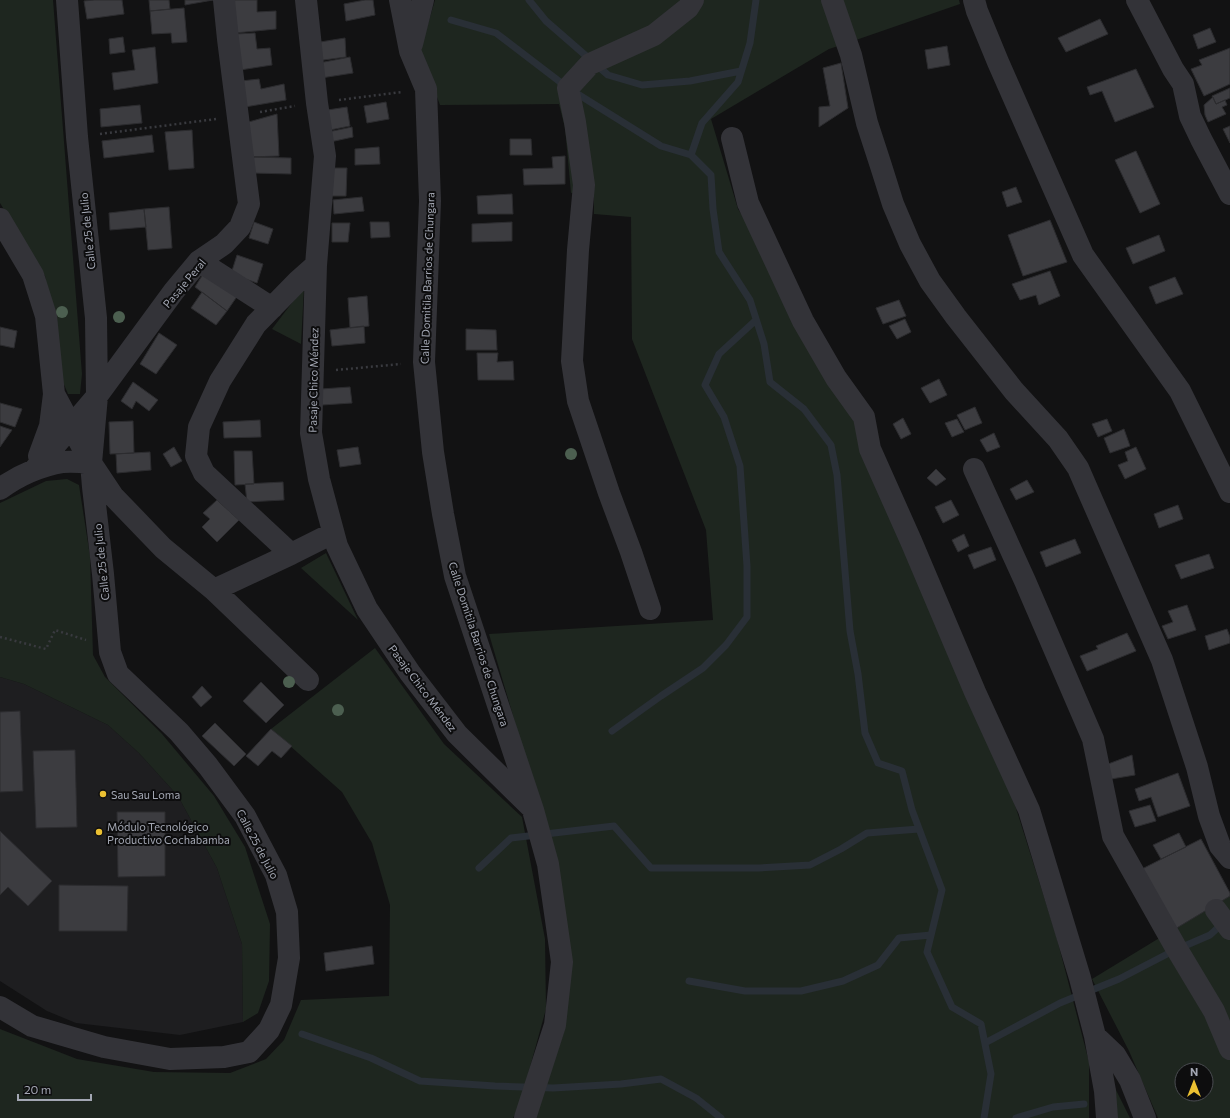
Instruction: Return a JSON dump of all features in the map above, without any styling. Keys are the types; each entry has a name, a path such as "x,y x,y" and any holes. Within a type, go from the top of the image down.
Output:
{"street":[{"name":"Calle 25 de Julio","path":"0,1007 32,1026 104,1047 170,1059 224,1057 249,1052 269,1030 281,1004 289,958 287,912 276,874 245,816 208,766 180,732 118,674 110,652 103,574 92,487 91,463 97,396 96,318 77,137 67,0"},
{"name":"Pasaje Peral","path":"35,469 97,396 174,291 199,261 224,244 240,227 248,204 224,0"},
{"name":"Pasaje Chico Méndez","path":"306,0 317,103 325,156 316,265 311,433 319,479 333,533 337,546 367,609 410,673 457,734 533,810"},
{"name":"Calle Domitila Barrios de Chungara","path":"400,0 410,51 426,89 430,201 424,362 434,460 443,514 455,576 533,810 548,864 562,962 555,1025 525,1118"},
{"path":"410,51 423,0"},
{"path":"650,609 632,552 609,493 578,401 572,361 578,250 584,185 575,122 568,88 590,64 654,35 688,8 693,0"},
{"path":"832,0 851,55 867,123 893,204 910,244 930,281 956,317 1014,392 1058,439 1078,468 1162,660 1196,767 1209,816 1220,846 1230,858"},
{"path":"974,0 998,62 1083,255 1180,391 1230,492"},
{"path":"1137,0 1182,84 1190,116 1230,194"},
{"path":"732,138 748,203 803,321 836,378 864,417 870,449 975,692 1029,810 1080,978 1095,1036 1107,1118"},
{"path":"0,219 33,275 46,316 54,394 50,426 35,469"},
{"path":"199,261 272,308"},
{"path":"291,554 204,473 196,456 199,427 220,381 256,324 298,281 316,265"},
{"path":"54,394 91,463 113,496 163,548 214,590 308,680"},
{"path":"4,485 35,469 64,462 91,463"},
{"path":"974,469 1025,581 1093,739 1113,836 1175,946 1214,1011 1230,1049"},
{"path":"214,590 333,533"},
{"path":"1216,910 1230,929"},
{"path":"1095,1036 1115,1055 1130,1080 1145,1118"}],"path":[{"path":"312,372 424,362"},
{"path":"0,637 46,649 55,630 93,642 110,652"}],"shaded area":[{"path":"0,0 53,0 82,374 80,394 68,394 63,382 45,276 0,203"},
{"path":"435,0 959,0 960,4 829,49 711,119 738,209 784,284 846,402 1008,783 1056,935 1089,1062 1089,1118 535,1118 564,1032 572,965 552,848 489,634 713,620 706,530 632,339 631,217 594,214 594,191 571,193 565,128 559,104 440,105 420,51"},
{"path":"304,287 301,344 272,329"},
{"path":"67,479 79,485 90,556 93,655 105,677 162,734 214,796 245,847 270,924 269,981 258,1013 243,1022 242,944 217,868 178,796 139,753 108,725 24,684 0,677 0,503 46,481"},
{"path":"326,553 358,620 301,568"},
{"path":"375,648 444,744 522,817 545,939 546,1009 519,1107 513,1118 0,1118 0,1029 77,1059 154,1072 230,1073 266,1059 284,1040 301,1000 389,996 390,905 372,843 342,792 271,729"},
{"name":"Módulo Tecnológico Productivo Cochabamba","path":"0,677 24,684 108,725 139,753 178,796 217,868 242,944 243,1022 180,1035 76,1023 47,1011 0,981"},
{"path":"1230,895 1230,1118 1158,1118 1129,1051 1092,979"},
{"path":"1113,1084 1130,1118 1114,1118"}],"building":[{"path":"122,0 124,14 87,19 84,1"},
{"path":"149,0 169,0 170,9 150,11"},
{"path":"185,0 213,0 185,5"},
{"path":"233,0 257,0 257,12 276,11 276,29 235,33"},
{"path":"373,0 375,15 346,21 344,4"},
{"path":"184,8 187,42 172,43 171,33 152,34 150,11"},
{"path":"1100,19 1108,34 1066,52 1058,38"},
{"path":"1210,28 1216,42 1198,49 1193,35"},
{"path":"255,33 257,49 270,48 272,65 240,70 236,34"},
{"path":"123,37 125,52 110,54 109,39"},
{"path":"345,38 346,57 316,61 314,43"},
{"path":"947,46 950,65 928,69 925,50"},
{"path":"155,47 158,83 114,90 112,73 135,70 132,50"},
{"path":"1230,48 1230,84 1204,96 1191,69 1202,65 1199,60"},
{"path":"350,57 353,73 321,78 319,63"},
{"path":"841,63 848,108 819,127 819,107 830,106 823,68"},
{"path":"1136,69 1154,107 1115,122 1102,91 1090,95 1087,87"},
{"path":"259,79 261,89 284,84 286,100 245,107 241,81"},
{"path":"1230,88 1230,98 1216,104 1212,96"},
{"path":"1213,97 1216,104 1225,100 1227,105 1222,107 1226,114 1208,122 1205,115 1204,105"},
{"path":"386,102 389,119 367,123 364,106"},
{"path":"140,105 142,123 101,127 100,109"},
{"path":"347,107 350,126 325,131 321,111"},
{"path":"277,114 279,156 250,157 245,123"},
{"path":"1230,126 1230,143 1223,129"},
{"path":"352,127 353,137 330,142 328,132"},
{"path":"192,130 194,168 169,170 165,132"},
{"path":"152,135 154,152 104,158 102,141"},
{"path":"510,139 531,139 532,155 510,155"},
{"path":"379,147 380,164 355,165 355,149"},
{"path":"1136,151 1160,204 1140,213 1115,160"},
{"path":"565,156 565,184 524,185 523,169 553,168 552,157"},
{"path":"250,157 291,158 291,174 250,173"},
{"path":"331,168 347,168 346,196 331,196"},
{"path":"1016,187 1022,202 1007,207 1002,192"},
{"path":"512,194 513,214 478,214 477,196"},
{"path":"362,197 364,211 334,214 333,200"},
{"path":"169,207 172,248 148,250 144,209"},
{"path":"144,209 146,227 110,230 109,213"},
{"path":"1050,220 1067,262 1023,276 1008,235"},
{"path":"254,222 273,229 268,244 249,238"},
{"path":"370,222 389,222 390,237 371,238"},
{"path":"512,222 512,241 472,242 472,224"},
{"path":"332,223 350,223 348,242 332,242"},
{"path":"1159,235 1165,251 1133,264 1126,248"},
{"path":"237,255 263,264 257,283 231,274"},
{"path":"205,271 238,295 227,311 195,287"},
{"path":"1050,271 1060,296 1039,305 1036,295 1020,300 1012,284"},
{"path":"1175,277 1183,294 1156,304 1149,287"},
{"path":"202,292 227,311 216,325 191,308"},
{"path":"367,296 369,326 350,328 348,298"},
{"path":"899,300 906,316 883,324 876,308"},
{"path":"905,319 911,332 897,339 889,326"},
{"path":"364,326 365,343 332,346 330,330"},
{"path":"0,327 17,331 14,348 0,345"},
{"path":"466,329 496,330 497,350 466,350"},
{"path":"159,333 177,345 156,374 140,364"},
{"path":"477,353 498,353 497,362 513,361 514,380 478,380"},
{"path":"939,379 947,395 930,403 921,388"},
{"path":"133,382 158,400 149,411 136,401 132,409 121,401"},
{"path":"350,387 352,403 322,405 321,389"},
{"path":"0,403 22,409 15,427 0,422"},
{"path":"975,407 982,423 965,430 957,415"},
{"path":"903,418 911,434 901,439 893,424"},
{"path":"957,419 964,432 952,437 945,423"},
{"path":"1107,419 1112,431 1098,437 1092,424"},
{"path":"260,420 261,437 224,438 223,422"},
{"path":"133,421 134,453 110,454 109,422"},
{"path":"0,426 12,430 0,447"},
{"path":"1124,429 1130,446 1110,453 1104,438"},
{"path":"994,433 1000,447 987,452 980,440"},
{"path":"174,447 182,461 171,467 163,454"},
{"path":"358,447 361,464 340,467 337,450"},
{"path":"1136,447 1146,469 1125,479 1118,465 1128,461 1125,452"},
{"path":"234,451 252,451 254,484 235,485"},
{"path":"150,452 151,470 117,473 116,454"},
{"path":"936,469 946,479 936,486 927,478"},
{"path":"1027,480 1034,492 1016,500 1010,489"},
{"path":"283,482 284,500 247,502 245,484"},
{"path":"217,500 239,520 217,542 202,527 210,519 203,513"},
{"path":"951,500 959,515 943,523 935,507"},
{"path":"1178,505 1183,519 1159,528 1154,514"},
{"path":"964,534 969,546 958,552 952,540"},
{"path":"1075,539 1081,553 1046,567 1040,552"},
{"path":"991,547 996,560 974,569 968,555"},
{"path":"1209,554 1214,568 1181,579 1175,565"},
{"path":"1187,605 1196,630 1168,639 1162,626 1173,622 1168,611"},
{"path":"1227,629 1230,637 1230,643 1209,650 1205,636"},
{"path":"1127,633 1136,651 1087,671 1080,656 1098,649 1096,646"},
{"path":"261,682 284,705 266,723 243,701"},
{"path":"202,686 212,697 201,707 192,697"},
{"path":"20,711 23,791 0,792 0,712"},
{"path":"215,723 246,754 234,766 202,736"},
{"path":"271,729 292,746 281,758 272,751 258,766 246,756"},
{"path":"75,750 77,827 36,828 33,751"},
{"path":"1132,755 1135,775 1111,779 1108,764"},
{"path":"1178,773 1190,806 1158,817 1151,797 1139,801 1135,789"},
{"path":"1150,805 1156,821 1135,827 1129,811"},
{"path":"117,812 165,812 165,876 118,877"},
{"path":"0,831 52,881 28,906 8,887 0,895"},
{"path":"1179,833 1186,847 1161,859 1153,845"},
{"path":"1201,839 1230,893 1230,896 1170,932 1142,869"},
{"path":"59,885 128,886 127,931 59,931"},
{"path":"372,946 374,964 326,971 324,953"}],"waterway":[{"path":"529,0 546,21 608,75 642,85 690,81 741,71"},
{"path":"691,155 702,123 738,82 750,43 756,0"},
{"path":"451,20 496,33 568,88 661,146 691,155 711,175 713,209 719,252 750,300 764,344 770,382 804,409 831,445 837,475 850,631 858,674 865,733 878,763 902,771 912,810 942,890 927,952 952,1007 981,1024 991,1074 984,1118"},
{"path":"612,731 703,668 726,645 747,617 747,566 740,466 724,417 705,385 719,354 756,320"},
{"path":"479,868 511,838 614,826 651,868 759,868 810,865 841,849 867,833 919,829"},
{"path":"985,1043 1060,1003 1119,979 1173,951 1210,935 1223,923"},
{"path":"689,981 745,991 801,991 843,981 878,965 899,938 931,935"},
{"path":"302,1034 371,1058 420,1081 553,1088 621,1084 661,1079 696,1098 721,1118"},
{"path":"1016,1118 1053,1107 1084,1104"}],"place":[{"name":"Sau Sau Loma","path":"103,794"},
{"name":"Módulo Tecnológico Productivo Cochabamba","path":"99,832"}]}
